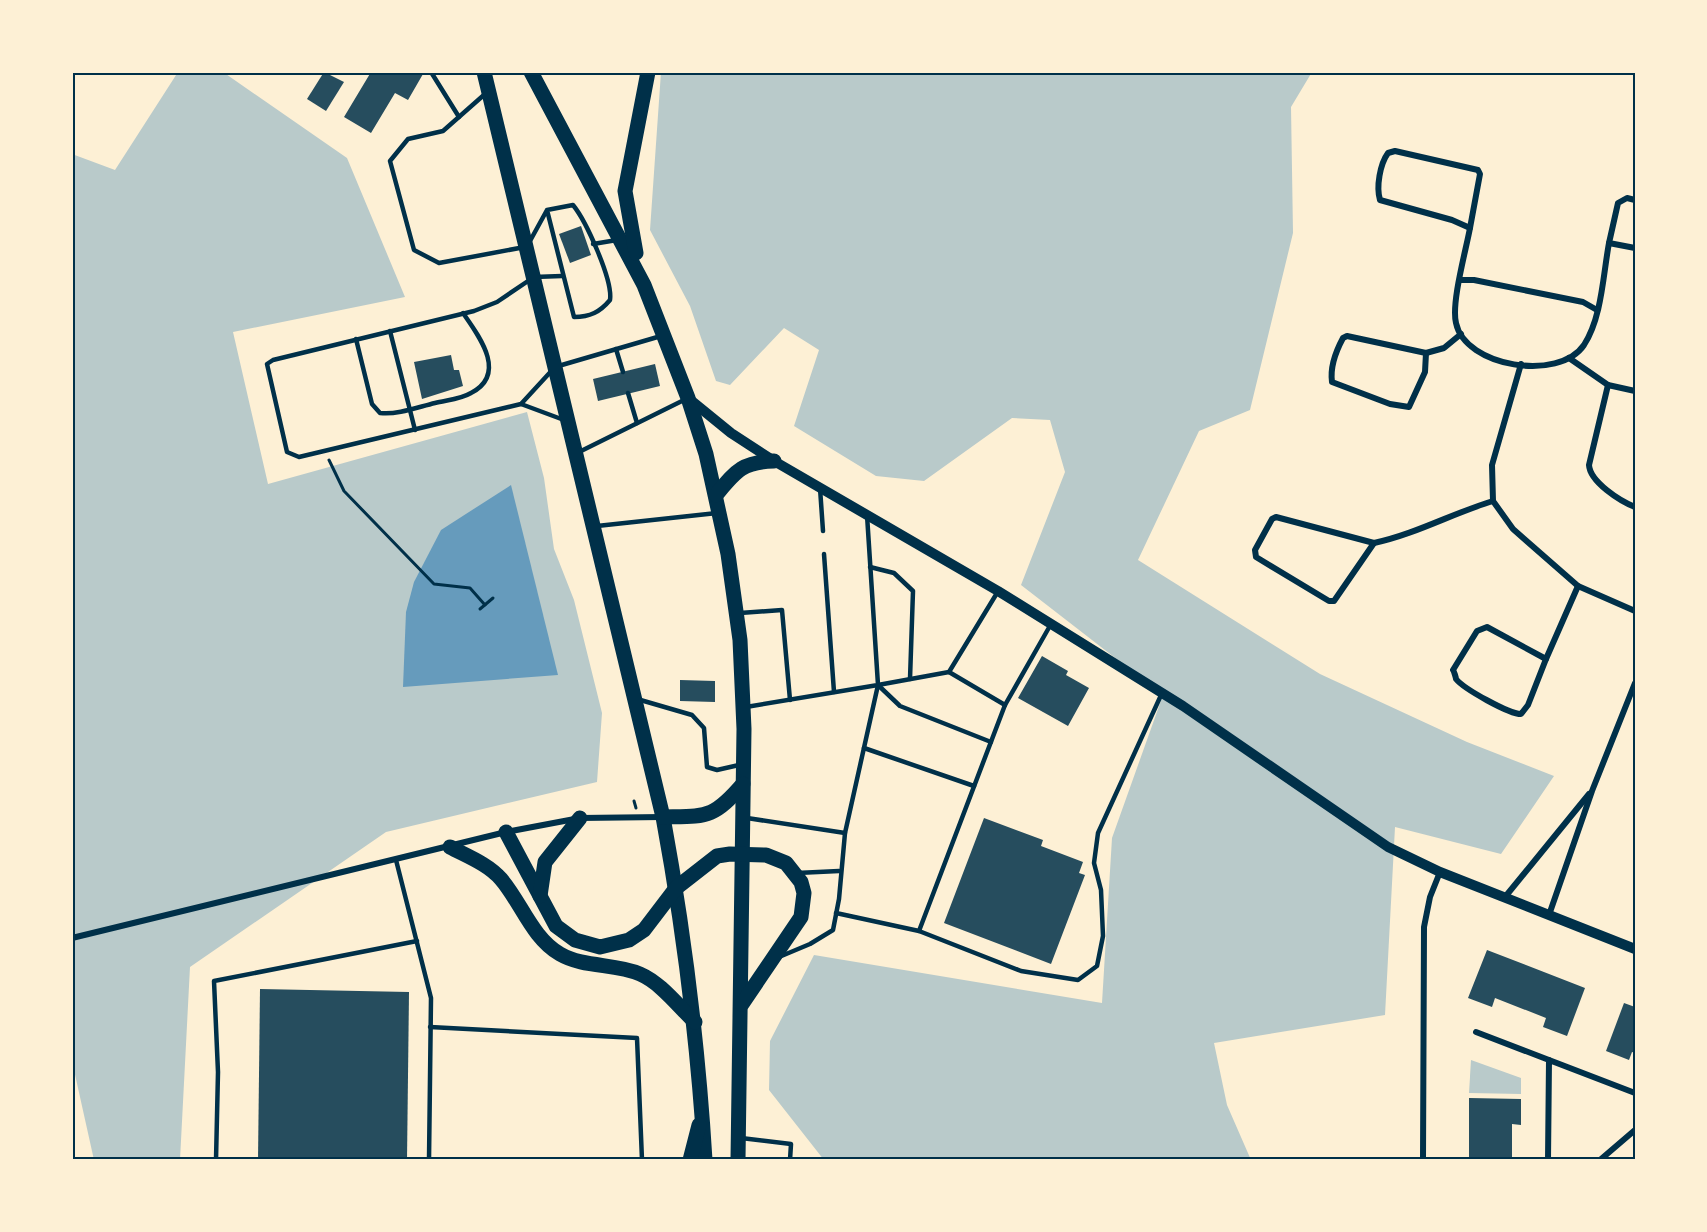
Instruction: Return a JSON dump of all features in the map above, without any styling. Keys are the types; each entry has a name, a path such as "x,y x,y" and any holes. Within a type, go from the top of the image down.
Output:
{"highway":[{"path":"484,72 528,246 663,817 676,888 695,1022 705,1160"},
{"path":"531,72 644,285 688,398 720,513 736,613 743,707 742,1004 738,1160"},
{"path":"644,285 629,226 625,191 648,72"},
{"path":"716,495 738,468 758,462 774,461"},
{"path":"663,817 704,816 722,808 744,784"},
{"path":"540,896 545,862 580,818"},
{"path":"506,832 546,911 565,934 588,945 600,947 629,940 644,930 676,888 717,856 730,854 775,857 795,873 804,893 804,908 801,917 742,1004"},
{"path":"450,847 492,870 501,879 535,929 561,955 578,962 628,970 651,979 695,1022"},
{"path":"690,1160 702,1111"}],"street":[{"path":"1470,228 1452,220 1380,200 1378,186 1383,162 1388,153 1395,151 1478,170 1480,174 1461,280 1456,324 1469,346 1483,355 1536,367 1552,365 1569,358 1583,346 1597,310 1618,203 1627,198 1635,200"},
{"path":"1609,243 1635,248"},
{"path":"1461,280 1474,280 1583,303 1597,310"},
{"path":"1426,353 1425,372 1409,407 1390,404 1332,382 1330,375 1338,348 1343,338 1347,336 1426,353 1444,348 1461,334"},
{"path":"1569,358 1608,385 1635,391"},
{"path":"1521,364 1492,465 1493,501 1513,529 1578,586 1635,611"},
{"path":"1608,385 1590,472 1617,497 1635,507"},
{"path":"688,398 731,434 774,461 998,591 1162,693 1250,750 1372,836 1440,872 1635,949"},
{"path":"1374,543 1334,601 1329,601 1260,560 1256,557 1255,550 1272,519 1276,517 1374,543 1399,537 1467,509 1493,501"},
{"path":"1546,659 1487,627 1477,631 1453,669 1456,678 1493,703 1516,714 1521,714 1528,705 1578,586"},
{"path":"1550,915 1592,791 1635,683"},
{"path":"1505,897 1592,791"},
{"path":"72,938 506,832 580,818 663,817"},
{"path":"1423,1160 1424,927 1430,897 1440,872"},
{"path":"1476,1032 1635,1093"},
{"path":"1548,1160 1549,1060"},
{"path":"1600,1160 1635,1130"}],"lane":[{"path":"431,72 459,117"},
{"path":"489,90 443,131 408,138 390,161 414,250 439,262 528,246 547,210"},
{"path":"573,205 593,244 611,295 603,309 586,317 574,317 547,210 573,205"},
{"path":"593,244 621,239"},
{"path":"562,276 534,277 497,302 463,313 273,360 267,364 287,452 299,458 522,404 555,367 663,335"},
{"path":"356,339 375,409 386,414 469,395 486,380 489,366 486,348 463,313"},
{"path":"390,330 415,430"},
{"path":"616,349 623,372"},
{"path":"628,393 637,423"},
{"path":"577,453 688,398"},
{"path":"522,404 569,422"},
{"path":"820,488 823,531"},
{"path":"594,526 720,513"},
{"path":"773,960 810,944 832,930 836,913 845,833 878,685 867,515"},
{"path":"824,554 834,692"},
{"path":"870,567 894,573 913,591 910,679"},
{"path":"948,672 998,591"},
{"path":"736,613 782,610 790,699"},
{"path":"919,930 1005,705 1051,624"},
{"path":"743,707 948,672 1005,705"},
{"path":"878,685 900,706 991,742"},
{"path":"836,913 919,930 1021,971 1078,980 1097,966 1103,936 1101,890 1094,863 1098,833 1162,693"},
{"path":"635,698 692,716 704,728 707,767 717,770 744,764"},
{"path":"864,748 974,786"},
{"path":"743,817 845,833"},
{"path":"396,860 431,998 429,1160"},
{"path":"795,873 839,871"},
{"path":"216,1160 218,1072 214,981 417,941"},
{"path":"430,1028 637,1038 642,1160"},
{"path":"739,1138 791,1144 790,1160"}],"path":[{"path":"326,452 333,472 344,491 434,585 470,588 485,605"},
{"path":"480,609 493,598"},
{"path":"634,801 636,808"}],"shaded area":[{"path":"178,72 223,72 347,158 405,297 233,332 268,484 527,412 544,478 554,549 574,600 602,713 597,782 386,832 190,967 180,1160 94,1160 72,1061 72,154 115,170"},
{"path":"661,72 1312,72 1291,107 1293,233 1250,410 1199,431 1138,560 1320,674 1467,742 1554,776 1501,854 1395,827 1385,1015 1214,1043 1227,1105 1251,1160 824,1160 769,1090 770,1041 814,955 1102,1003 1112,838 1163,695 1021,585 1065,472 1050,420 1012,418 924,481 876,476 794,426 819,350 784,328 730,385 716,381 690,306 650,230"},
{"path":"1471,1060 1521,1078 1521,1094 1469,1093"}],"water":[{"path":"511,485 558,675 403,687 406,612 414,582 441,530"}],"building":[{"path":"324,72 344,82 326,111 307,99"},
{"path":"371,72 423,74 408,100 395,93 371,133 344,117"},
{"path":"581,226 591,255 570,263 559,234"},
{"path":"451,355 454,370 459,370 463,386 422,399 414,362"},
{"path":"655,364 660,386 598,401 593,379"},
{"path":"1042,656 1068,671 1066,675 1089,688 1068,726 1018,698"},
{"path":"680,680 715,681 715,702 680,701"},
{"path":"984,818 1043,840 1041,846 1083,862 1079,873 1085,875 1051,964 944,923"},
{"path":"1487,950 1585,988 1567,1036 1543,1027 1546,1018 1495,998 1492,1007 1468,998"},
{"path":"260,989 409,992 407,1160 258,1160"},
{"path":"1624,1003 1635,1007 1635,1053 1632,1052 1629,1060 1606,1051"},
{"path":"1469,1098 1521,1099 1521,1125 1512,1124 1512,1160 1469,1160"}]}
